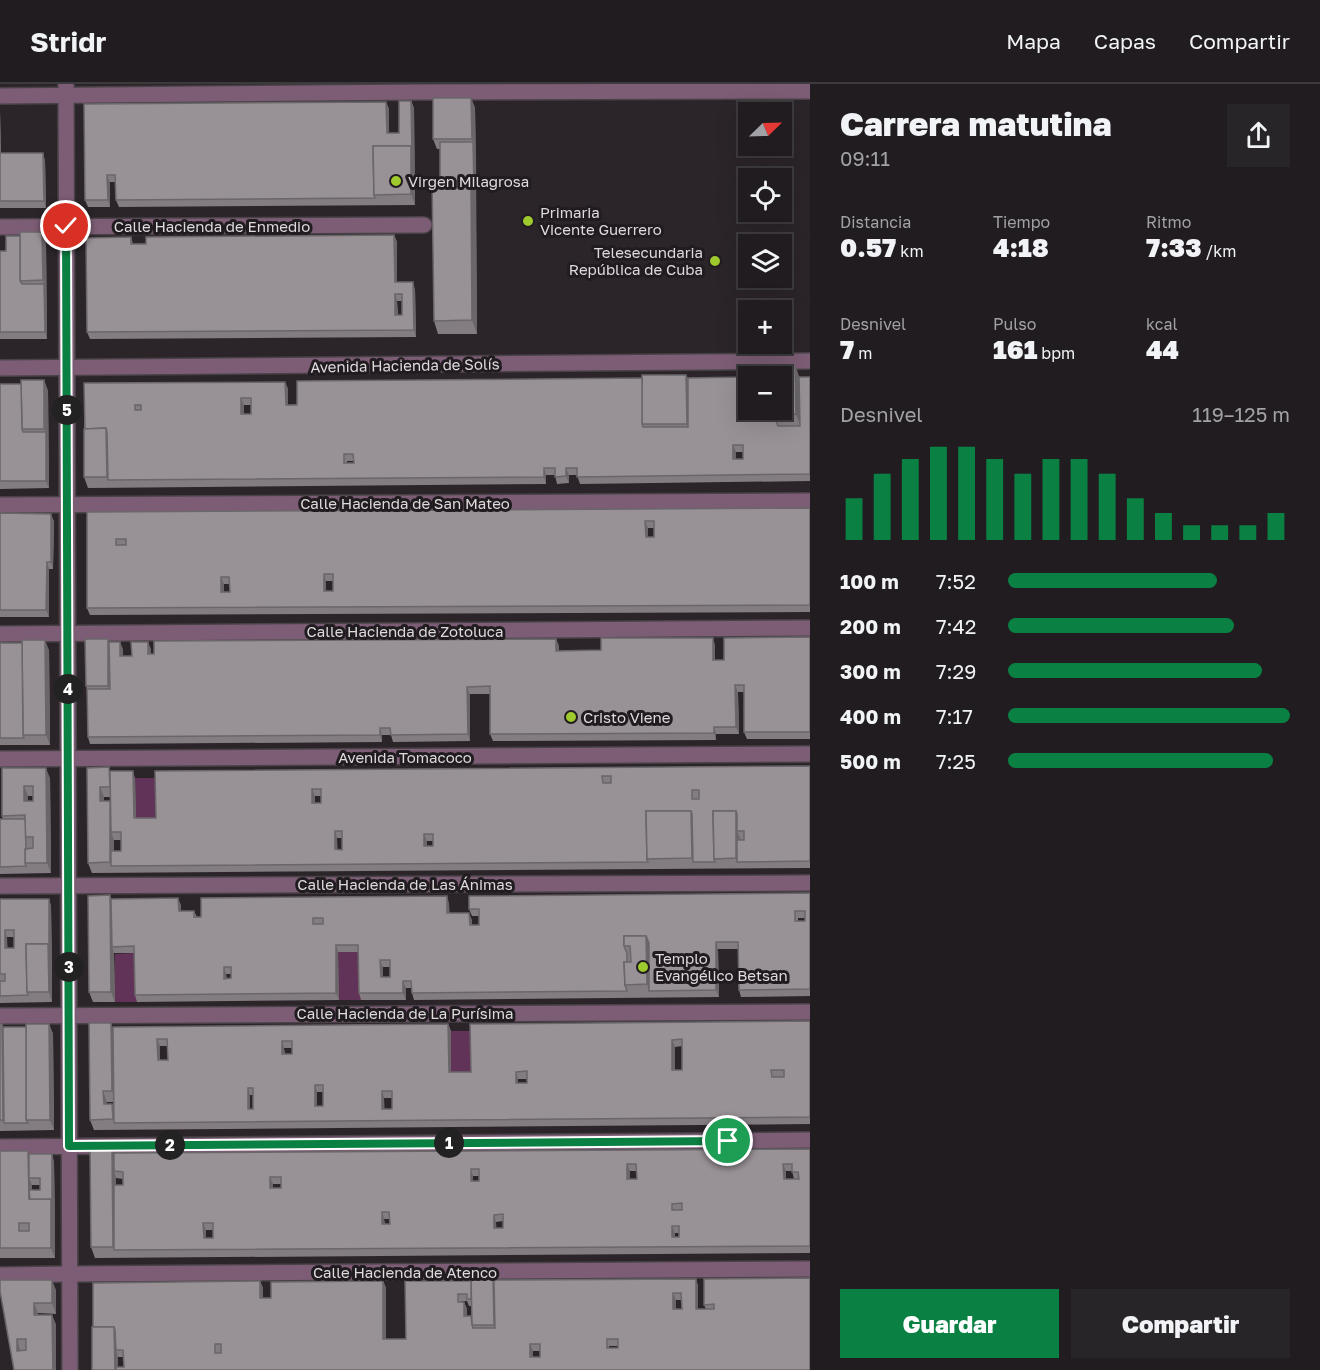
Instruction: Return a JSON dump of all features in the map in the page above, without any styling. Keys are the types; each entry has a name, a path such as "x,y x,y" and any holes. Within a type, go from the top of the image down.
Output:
{"street":[{"path":"66,90 70,1370"},
{"path":"0,96 66,90 810,91"},
{"name":"Calle Hacienda de Enmedio","path":"0,227 424,225"},
{"name":"Avenida Hacienda de Solís","path":"0,368 810,361"},
{"name":"Calle Hacienda de San Mateo","path":"0,505 810,501"},
{"name":"Calle Hacienda de Zotoluca","path":"0,634 810,628"},
{"name":"Avenida Tomacoco","path":"0,759 810,754"},
{"name":"Calle Hacienda de Las Ánimas","path":"0,886 810,883"},
{"name":"Calle Hacienda de La Purísima","path":"0,1016 810,1012"},
{"path":"0,1147 810,1140"},
{"name":"Calle Hacienda de Atenco","path":"0,1275 810,1269"}],"shaded area":[{"path":"135,778 158,778 158,825 136,825"},
{"path":"338,952 361,952 361,1000 339,1000"},
{"path":"137,953 137,1002 115,1002 115,954"},
{"path":"451,1031 473,1031 474,1079 451,1079"}],"building":[{"path":"433,98 471,98 472,139 433,139"},
{"path":"399,101 411,101 412,149 411,146 373,146 375,198 116,200 115,175 107,175 108,200 85,200 84,104 386,102 387,133 399,133"},
{"path":"440,142 473,142 474,187 471,181 440,181"},
{"name":"Virgen Milagrosa","path":"373,146 411,146 411,194 374,195"},
{"path":"0,153 43,153 44,201 0,201"},
{"path":"432,181 471,181 472,320 434,321"},
{"path":"20,232 42,232 43,280 20,281"},
{"path":"394,235 395,282 413,282 414,330 87,332 86,238 131,237 131,244 146,244 146,237","holes":["395,294 402,294 402,315 395,315"]},
{"path":"6,236 20,236 20,281 22,284 44,284 45,332 0,332 0,251 6,251"},
{"path":"795,365 796,414 792,414 792,366 773,366"},
{"path":"642,375 686,375 687,424 642,424"},
{"path":"738,377 738,420 776,420 778,426 800,426 799,377 810,377 810,474 577,477 577,468 566,468 566,476 555,477 555,468 544,468 544,477 108,480 107,432 106,428 85,429 84,383 285,382 286,405 297,405 297,381 642,378 643,427 688,427 688,378","holes":["241,398 251,398 251,414 241,414","135,405 141,405 141,410 135,410","733,445 743,445 743,459 733,459","344,454 353,454 354,463 344,463"]},
{"path":"21,380 44,380 44,429 22,429"},
{"path":"0,384 21,384 23,432 46,432 46,481 0,481"},
{"path":"106,428 107,477 84,477 84,429"},
{"path":"810,508 810,605 87,608 87,512","holes":["645,521 654,521 654,537 646,537","116,539 126,539 126,545 116,545","324,574 333,574 333,591 324,591","221,577 229,577 230,592 221,592"]},
{"path":"0,513 51,514 51,562 47,562 46,610 0,610"},
{"path":"810,637 810,732 744,732 744,685 735,685 736,727 714,727 714,733 490,734 490,686 467,687 468,734 391,735 390,728 380,728 380,735 88,737 87,689 110,689 109,642 120,642 120,656 132,656 131,642 148,642 148,654 154,654 154,641 556,639 556,651 601,650 601,638 713,638 713,660 724,660 724,638"},
{"path":"85,639 108,639 108,686 86,686"},
{"path":"22,640 45,640 46,735 23,735"},
{"path":"0,643 22,643 24,738 0,738"},
{"path":"810,766 810,861 737,862 737,840 744,840 744,831 737,831 736,811 713,811 715,862 693,862 691,811 646,811 648,862 111,866 111,851 121,851 121,832 111,832 110,771 133,771 134,818 156,818 155,771","holes":["602,776 611,776 611,783 603,783","312,789 321,789 321,803 312,803","692,790 699,790 699,799 692,799","335,831 342,831 342,850 335,849","424,834 433,834 433,846 424,846"]},
{"path":"109,767 110,787 100,787 100,801 110,801 110,862 88,863 87,768"},
{"path":"2,768 46,768 47,863 25,863 25,849 33,848 33,837 25,837 25,815 2,816","holes":["24,786 33,786 33,801 24,801"]},
{"path":"646,811 691,811 692,858 647,859"},
{"path":"713,811 736,811 736,858 714,859"},
{"path":"0,819 25,819 26,866 0,867"},
{"path":"810,893 810,989 739,990 738,942 716,942 716,990 649,991 649,943 646,936 624,936 627,953 627,962 624,962 627,991 412,993 411,981 403,981 403,993 359,993 358,945 336,945 336,993 135,995 134,946 112,947 111,899 178,898 179,911 194,911 194,917 201,917 201,898 447,896 447,913 469,913 470,925 479,925 479,909 469,909 469,896","holes":["795,911 805,911 805,921 795,921","313,918 323,918 323,924 313,924","380,960 390,960 390,977 381,977","224,967 231,967 231,978 224,979"]},
{"path":"110,895 111,992 89,992 88,896"},
{"path":"0,899 49,899 49,947 48,944 26,944 28,995 0,996 0,981 5,981 5,974 0,974","holes":["5,930 14,930 14,948 5,948"]},
{"path":"624,936 646,936 647,984 625,985 624,962 631,962 630,946 624,946"},
{"path":"26,944 48,944 49,992 27,992"},
{"path":"810,1021 810,1117 114,1123 113,1027 448,1024 449,1072 471,1072 470,1024","holes":["157,1039 167,1039 168,1060 158,1060","682,1039 682,1070 672,1070 672,1040","282,1041 292,1041 292,1054 282,1054","771,1070 784,1070 784,1077 772,1077","527,1071 527,1083 516,1083 516,1072","315,1085 323,1085 323,1106 315,1106","248,1088 253,1088 253,1109 248,1109","382,1091 392,1091 392,1109 382,1109"]},
{"path":"89,1023 111,1023 112,1091 103,1091 104,1104 112,1104 113,1119 90,1120"},
{"path":"0,1024 2,1024 3,1120 0,1120"},
{"path":"26,1024 49,1024 50,1120 26,1120"},
{"path":"3,1027 26,1027 26,1120 28,1123 4,1123"},
{"path":"810,1149 810,1246 114,1250 114,1185 123,1185 123,1172 114,1171 114,1153","holes":["627,1164 636,1164 637,1179 627,1179","783,1164 792,1164 792,1172 798,1172 799,1179 784,1179","471,1169 479,1169 479,1181 471,1181","270,1177 281,1177 281,1188 270,1188","682,1203 682,1210 672,1210 672,1204","382,1212 389,1212 390,1224 382,1224","503,1214 503,1228 494,1228 494,1215","203,1223 213,1223 213,1238 204,1238","672,1226 679,1226 679,1237 672,1237"]},
{"path":"90,1150 112,1150 113,1247 91,1247"},
{"path":"0,1151 28,1151 29,1199 51,1199 51,1248 0,1248","holes":["19,1223 29,1223 29,1231 19,1231"]},
{"path":"29,1154 52,1154 52,1202 51,1199 30,1199 29,1190 40,1190 40,1178 29,1178"},
{"path":"471,1277 493,1277 494,1325 472,1325"},
{"path":"810,1278 810,1370 116,1370 116,1367 124,1367 123,1350 116,1350 114,1327 93,1327 93,1283 260,1281 260,1298 271,1298 271,1282 383,1281 383,1339 406,1339 405,1281 471,1281 471,1299 467,1299 467,1294 458,1294 458,1302 464,1302 464,1316 471,1316 473,1328 495,1328 494,1280 696,1279 696,1309 714,1309 714,1304 704,1305 704,1279","holes":["673,1293 681,1293 682,1309 673,1309","607,1339 618,1339 618,1348 607,1348","215,1344 221,1344 221,1353 215,1353","530,1344 540,1344 540,1357 530,1357"]},
{"path":"0,1280 52,1280 52,1303 34,1303 34,1315 52,1315 53,1370 14,1370","holes":["17,1339 26,1339 26,1350 17,1351"]},
{"path":"92,1327 114,1327 115,1370 92,1370"}],"place":[{"name":"Virgen Milagrosa","path":"396,181"},
{"name":"Primaria Vicente Guerrero","path":"528,221"},
{"name":"Telesecundaria República de Cuba","path":"715,261"},
{"name":"Cristo Viene","path":"571,717"},
{"name":"Templo Evangélico Betsan","path":"643,967"}],"route":[{"path":"66,226 69,1146 728,1141"}]}
